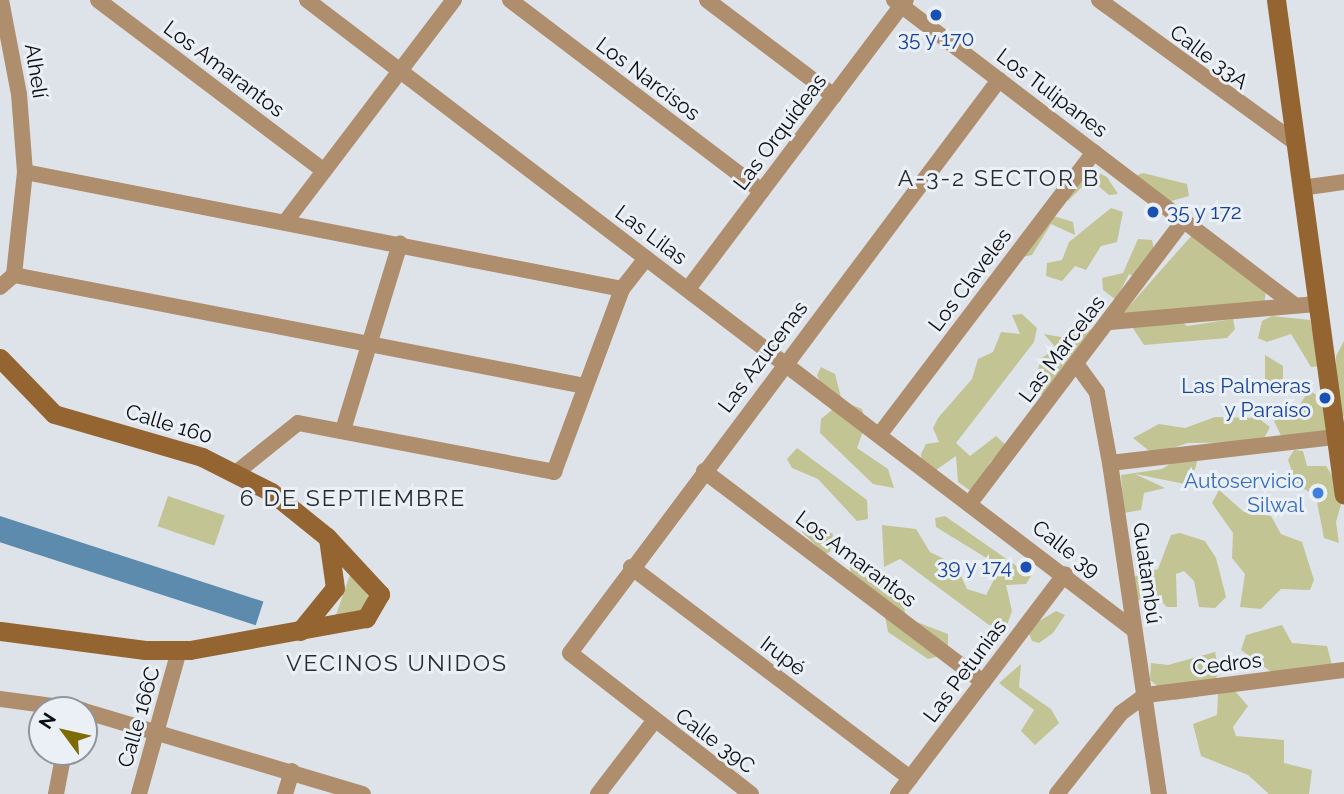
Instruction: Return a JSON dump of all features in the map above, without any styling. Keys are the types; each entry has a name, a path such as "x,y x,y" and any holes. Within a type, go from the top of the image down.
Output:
{"main road":[{"path":"1276,0 1316,303 1340,436 1344,494"},
{"name":"Calle 160","path":"0,358 54,414 237,472 327,537 376,584 379,604 366,618 179,651 0,631"},
{"path":"300,631 335,588 327,537"}],"street":[{"name":"Alhelí","path":"1,0 19,94 25,172 14,275"},
{"name":"Los Amarantos","path":"98,0 324,171"},
{"name":"Las Lilas","path":"307,0 970,503"},
{"path":"286,221 454,0"},
{"name":"Los Narcisos","path":"510,0 762,191"},
{"path":"706,0 834,96"},
{"name":"Calle 33A","path":"1099,0 1296,144"},
{"name":"Las Orquídeas","path":"688,289 834,96 901,2"},
{"name":"Los Tulipanes","path":"901,2 1293,304"},
{"name":"Las Azucenas","path":"575,662 574,642 999,80"},
{"name":"Los Claveles","path":"880,434 1094,152"},
{"path":"25,172 400,243 622,289"},
{"path":"1301,188 1344,182"},
{"name":"Las Marcelas","path":"970,503 1110,322 1184,220"},
{"path":"342,430 400,243"},
{"path":"237,472 298,423 554,472 622,289 646,258"},
{"path":"0,287 14,275 370,341 585,386"},
{"path":"1110,322 1316,303"},
{"name":"Guatambú","path":"1077,365 1097,393 1146,695 1159,794"},
{"path":"1110,463 1340,436"},
{"name":"Los Amarantos","path":"704,471 983,682"},
{"name":"Calle 39","path":"970,503 1134,630"},
{"name":"Irupé","path":"631,567 910,778"},
{"name":"Las Petunias","path":"898,794 1065,574"},
{"name":"Calle 166C","path":"139,794 179,651"},
{"name":"Calle 39C","path":"575,662 751,794"},
{"name":"Cedros","path":"1057,794 1121,713 1146,695 1344,670"},
{"path":"0,699 28,703"},
{"path":"98,715 363,794"},
{"path":"598,794 654,721"},
{"path":"56,794 61,766"},
{"path":"285,794 292,771"}],"green space":[{"path":"1090,169 1107,177 1118,194 1109,195 1090,179 1068,201 1064,197"},
{"path":"1143,173 1187,184 1189,196 1168,202 1135,176"},
{"path":"1111,208 1123,212 1117,242 1101,246 1086,270 1075,266 1062,281 1046,276 1047,263 1062,260 1069,242"},
{"path":"1053,216 1073,222 1075,235 1051,224 1032,255 1023,257"},
{"path":"1193,234 1266,290 1264,306 1179,320 1187,326 1233,319 1235,329 1227,338 1144,345 1123,313"},
{"path":"1138,239 1152,240 1158,267 1141,280 1129,274 1116,300 1103,290 1102,278 1123,273"},
{"path":"1022,314 1037,328 1034,342 956,443 970,456 996,436 1007,446 990,462 975,494 958,482 956,456 936,470 922,464 921,454 926,444 939,442 933,428 938,418 972,379 978,359 993,352 1001,332 1020,334 1012,315"},
{"path":"1272,316 1310,320 1321,366 1311,367 1291,334 1267,342 1258,338 1262,321"},
{"path":"1080,324 1092,331 1042,395 1035,382 1041,358 1057,349 1044,334 1066,338"},
{"path":"1344,341 1344,417 1337,405 1336,356"},
{"path":"1265,355 1283,366 1283,383 1277,389 1265,383"},
{"path":"821,367 835,374 842,401 862,409 866,423 857,448 888,469 894,488 873,484 820,433 821,419 832,410 817,375"},
{"path":"1309,390 1322,399 1328,431 1284,442 1274,421 1299,406"},
{"path":"1215,417 1258,418 1270,427 1262,442 1188,443 1153,454 1133,438 1159,424 1185,428"},
{"path":"797,448 867,500 868,519 857,521 818,479 792,468 787,459"},
{"path":"1294,450 1303,451 1307,466 1326,466 1344,494 1336,522 1339,543 1324,538 1316,497 1296,483 1288,460"},
{"path":"1184,455 1198,459 1190,485 1135,474 1165,488 1144,493 1141,510 1124,513 1121,475 1162,469"},
{"path":"1219,490 1244,512 1271,516 1281,534 1302,542 1314,580 1310,590 1281,589 1261,609 1240,607 1245,574 1232,558 1233,533 1212,503"},
{"path":"168,496 225,516 214,546 158,526"},
{"path":"945,516 1031,576 1026,584 1006,585 1012,611 1007,625 989,625 900,559 884,567 882,525 916,529 930,552 956,565 967,589 986,595 998,572 988,559 936,527 935,518"},
{"path":"806,520 833,534 830,552 825,554 802,532"},
{"path":"1180,533 1205,541 1216,558 1226,597 1215,608 1199,607 1194,581 1184,571 1176,574 1177,607 1167,607 1153,593 1135,602 1133,577 1158,569 1171,535"},
{"path":"858,559 881,574 903,603 906,618 948,634 948,654 928,659 888,632 883,606 852,577 849,564"},
{"path":"351,572 370,599 362,610 336,615"},
{"path":"1056,611 1065,615 1053,633 1039,643 1032,641 1028,631 1034,624"},
{"path":"1282,625 1292,643 1327,646 1332,665 1281,679 1241,650 1246,635"},
{"path":"1215,652 1219,671 1213,686 1197,697 1174,700 1150,680 1151,663 1168,665"},
{"path":"1021,664 1019,687 1051,709 1059,723 1035,745 1021,731 1034,710 999,683"},
{"path":"1234,690 1248,706 1233,727 1236,736 1284,740 1284,763 1312,770 1309,794 1269,794 1248,775 1201,756 1193,724 1217,715 1218,693"}],"water":[{"path":"0,516 263,602 256,625 0,542"}],"place":[{"name":"35 y 170","path":"936,15"},
{"name":"35 y 172","path":"1153,212"},
{"name":"Las Palmeras y Paraíso","path":"1325,398"},
{"name":"Autoservicio Silwal","path":"1318,493"},
{"name":"39 y 174","path":"1026,567"}],"district":[{"name":"A-3-2 SECTOR B","path":"999,178"},
{"name":"6 DE SEPTIEMBRE","path":"353,498"},
{"name":"VECINOS UNIDOS","path":"397,663"}]}
